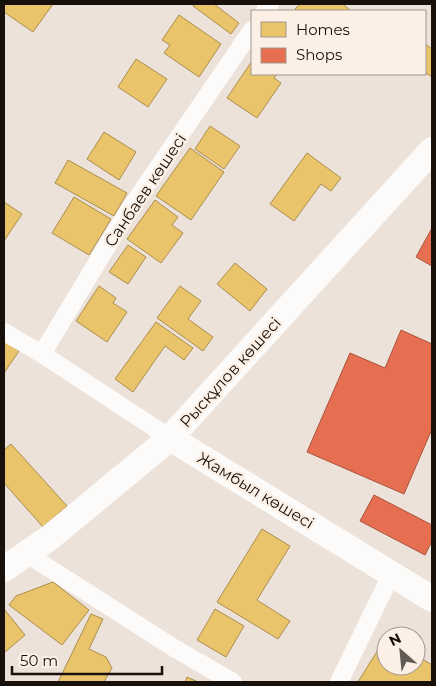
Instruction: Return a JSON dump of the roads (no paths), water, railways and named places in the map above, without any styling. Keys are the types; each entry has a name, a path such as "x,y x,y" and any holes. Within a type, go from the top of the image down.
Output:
{"main road":[{"name":"Рысқұлов көшесі","path":"4,569 48,539 170,438 432,150"},
{"name":"Жамбыл көшесі","path":"170,438 432,599"}],"street":[{"name":"Санбаев көшесі","path":"42,354 127,213 251,31"},
{"name":"Жамбыл көшесі","path":"4,332 42,354 170,438"},
{"path":"27,554 174,648 233,682"},
{"path":"339,682 392,574"}]}
